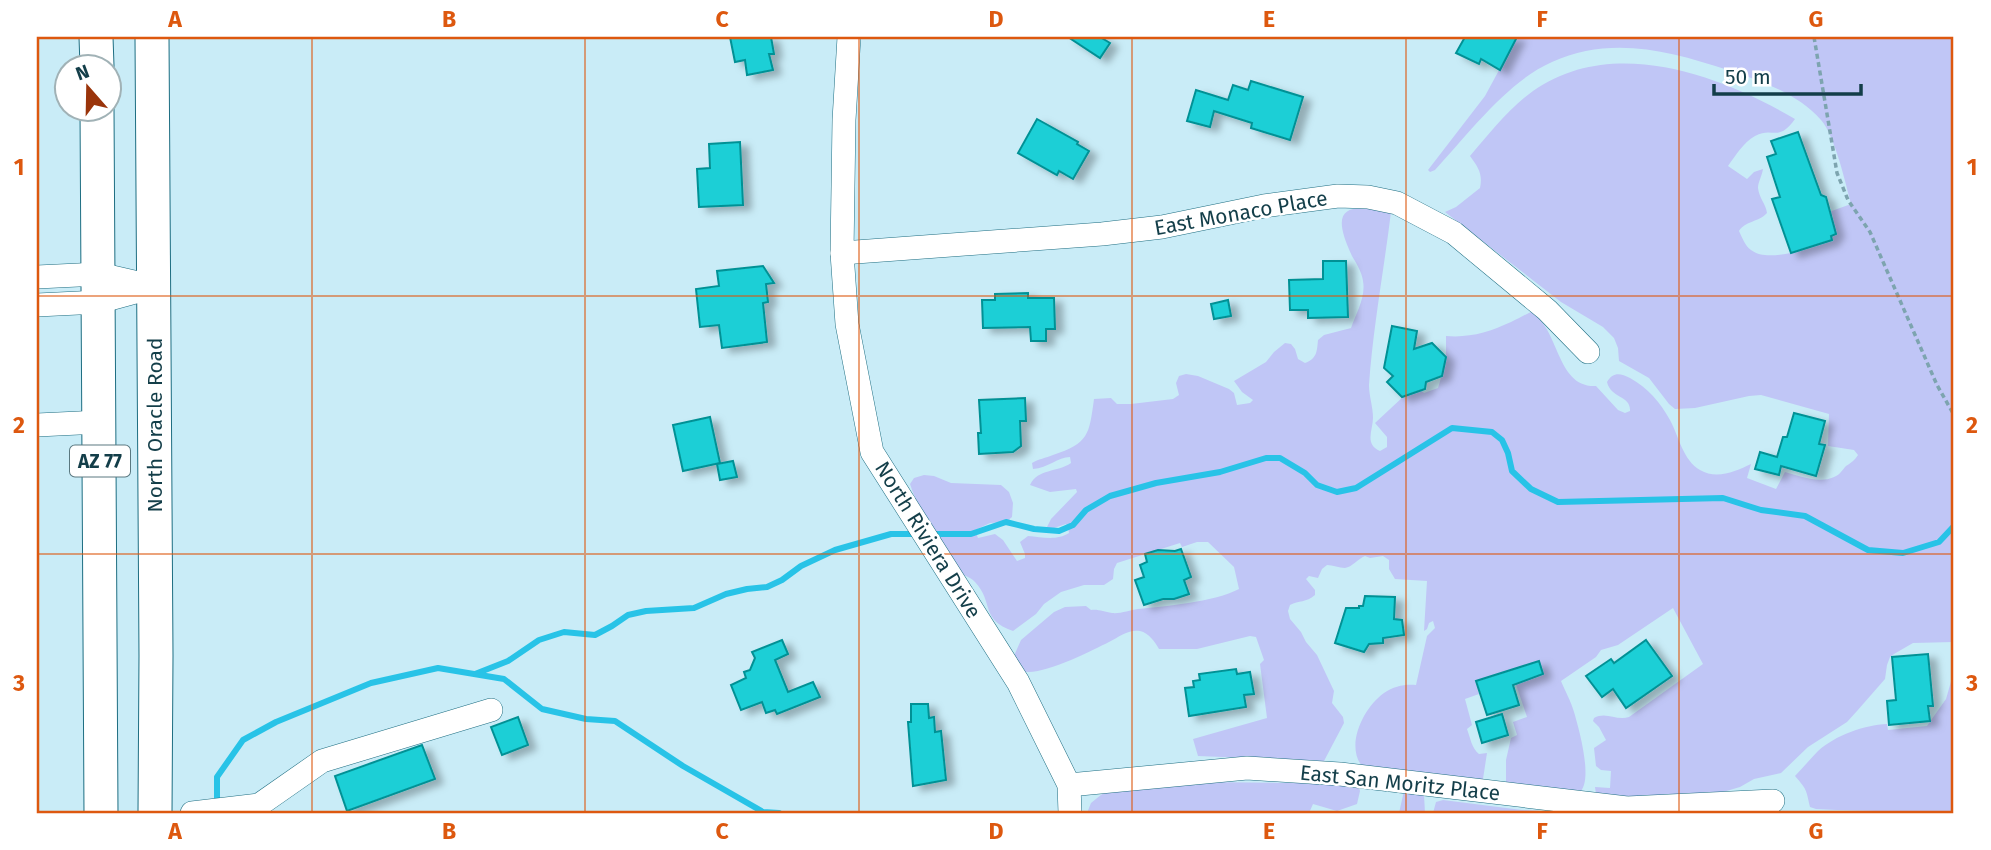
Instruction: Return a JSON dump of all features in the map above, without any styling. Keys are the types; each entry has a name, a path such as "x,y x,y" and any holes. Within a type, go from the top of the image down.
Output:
{"highway":[{"name":"North Oracle Road","path":"152,37 155,813"},
{"name":"AZ 77","path":"97,122 101,813"}],"street":[{"name":"North Riviera Drive","path":"849,37 844,120 842,253 847,324 872,452 1018,682 1069,785 1070,813"},
{"name":"East Monaco Place","path":"842,253 1102,234 1162,227 1264,205 1338,196 1368,197 1397,203 1454,233 1547,310 1588,352"},
{"path":"37,277 99,288 154,287"},
{"path":"37,305 99,288"},
{"path":"37,425 100,422"},
{"path":"197,812 259,805 322,761 491,710"},
{"name":"East San Moritz Place","path":"1069,785 1247,768 1340,774 1628,808 1773,801"}],"path":[{"path":"1814,37 1837,173 1848,200 1870,232 1937,385 1954,415"}],"shaded area":[{"path":"1517,37 1954,37 1954,642 1913,643 1890,657 1885,679 1847,722 1808,747 1781,773 1754,779 1723,792 1639,800 1596,794 1595,787 1610,788 1611,771 1601,770 1596,766 1594,748 1606,740 1593,721 1603,715 1629,717 1703,664 1673,608 1618,645 1601,650 1596,657 1561,681 1573,708 1584,755 1585,778 1579,793 1506,786 1506,760 1511,738 1517,735 1513,722 1527,717 1511,670 1477,681 1479,694 1465,699 1472,725 1467,729 1472,743 1479,754 1487,753 1483,779 1480,782 1362,766 1355,748 1356,737 1364,717 1377,699 1388,691 1400,686 1416,685 1427,636 1435,628 1433,621 1424,631 1427,581 1395,579 1389,569 1389,560 1383,556 1365,556 1345,568 1327,565 1318,578 1309,576 1306,579 1315,590 1315,595 1290,605 1288,611 1290,619 1317,655 1334,691 1332,703 1343,717 1344,723 1324,761 1198,756 1193,739 1267,718 1260,664 1264,660 1256,637 1250,636 1197,649 1159,649 1146,634 1132,631 1053,667 1022,671 1013,658 1021,640 1054,612 1065,607 1086,606 1091,610 1118,613 1217,597 1239,589 1234,567 1208,542 1182,547 1180,543 1117,563 1113,579 1104,585 1084,585 1061,592 1013,631 996,622 981,589 960,572 937,540 914,495 910,484 914,478 924,475 951,483 1001,485 1009,492 1013,503 1012,517 1006,522 990,523 975,530 978,538 995,534 1003,540 1017,561 1025,558 1020,542 1028,536 1054,538 1069,533 1066,524 1051,529 1047,527 1051,519 1077,492 1076,489 1050,492 1030,485 1043,473 1071,463 1070,457 1033,469 1032,463 1065,451 1080,442 1091,421 1094,399 1111,398 1117,404 1131,404 1173,399 1179,395 1176,383 1179,376 1186,374 1229,389 1234,393 1237,405 1250,403 1253,400 1242,392 1234,381 1266,362 1285,343 1291,344 1298,359 1305,363 1314,357 1318,340 1324,335 1351,328 1364,287 1342,227 1342,218 1346,212 1353,209 1391,212 1369,385 1373,418 1370,436 1372,445 1380,451 1387,447 1387,437 1375,423 1404,396 1438,388 1446,361 1446,336 1487,331 1531,312 1548,331 1573,378 1583,384 1596,386 1618,410 1625,413 1630,411 1627,402 1609,387 1607,382 1612,376 1626,376 1648,391 1666,413 1689,460 1706,473 1726,473 1751,464 1747,478 1776,489 1785,472 1810,479 1828,479 1838,475 1857,457 1854,450 1828,446 1829,414 1761,395 1695,408 1675,409 1649,378 1619,361 1614,338 1603,327 1561,302 1445,212 1480,188 1479,171 1470,156 1507,113 1533,91 1564,74 1597,66 1631,64 1666,68 1734,88 1795,119 1780,132 1766,132 1755,136 1728,166 1747,179 1754,172 1763,169 1758,188 1767,213 1739,231 1747,246 1759,254 1791,253 1832,240 1833,217 1829,212 1851,204 1835,148 1821,120 1801,102 1778,89 1706,63 1640,49 1596,49 1552,62 1520,82 1489,110 1435,170 1430,172 1428,170 1485,96"},
{"path":"1954,671 1954,813 1810,807 1806,790 1795,776 1818,751 1842,736 1869,726 1887,724 1888,730 1927,726 1946,699"},
{"path":"1199,782 1302,783 1359,787 1360,791 1357,804 1337,811 1313,804 1309,813 1087,813 1091,803 1107,790"},
{"path":"1404,791 1424,795 1425,813 1399,813"},
{"path":"1443,800 1522,810 1574,813 1433,813 1436,802"}],"building":[{"path":"730,37 771,37 774,54 769,54 773,70 747,75 745,60 735,62"},
{"path":"1068,37 1100,37 1110,43 1100,58"},
{"path":"1465,37 1517,37 1500,70 1481,59 1479,64 1456,53"},
{"path":"1251,81 1303,97 1290,140 1251,128 1252,123 1214,111 1210,127 1187,121 1196,90 1228,100 1233,85 1248,90"},
{"path":"1037,119 1089,151 1073,179 1059,171 1057,175 1018,153"},
{"path":"1798,132 1821,195 1826,197 1836,234 1831,236 1832,240 1791,253 1772,199 1780,197 1767,157 1776,154 1771,141"},
{"path":"740,142 743,205 699,207 697,169 710,168 709,144"},
{"path":"1323,261 1346,261 1348,317 1308,318 1308,310 1290,310 1289,280 1323,279"},
{"path":"763,266 774,283 766,284 768,302 763,303 767,342 722,348 719,325 700,327 696,289 719,286 717,271"},
{"path":"1028,293 1028,298 1054,298 1055,329 1046,329 1046,341 1031,341 1030,327 983,328 982,300 995,300 995,294"},
{"path":"1228,300 1231,316 1214,319 1211,304"},
{"path":"1392,326 1417,331 1414,349 1432,343 1446,357 1442,376 1426,382 1425,389 1402,397 1387,382 1393,376 1384,368"},
{"path":"1025,398 1026,421 1020,421 1021,446 1013,452 979,454 979,400"},
{"path":"1794,413 1825,421 1819,444 1825,445 1816,476 1781,466 1779,475 1755,469 1760,452 1777,457 1783,437 1787,437"},
{"path":"710,417 720,463 683,471 673,425"},
{"path":"733,461 737,477 720,480 717,464"},
{"path":"1181,549 1191,577 1184,580 1189,594 1144,605 1135,580 1144,577 1140,565 1147,562 1145,554 1158,550"},
{"path":"1365,596 1395,597 1394,619 1402,620 1404,635 1383,638 1383,643 1369,644 1364,652 1335,643 1346,608 1363,606"},
{"path":"782,640 788,654 775,660 788,692 813,682 820,697 777,714 775,710 766,713 762,702 741,710 731,685 746,678 744,672 750,670 755,658 752,652"},
{"path":"1646,640 1672,676 1626,708 1613,689 1602,697 1586,676 1611,659 1614,663"},
{"path":"1928,654 1933,706 1928,706 1930,721 1889,725 1887,701 1896,700 1892,657"},
{"path":"1539,661 1543,674 1513,685 1519,705 1487,715 1476,681"},
{"path":"1236,669 1237,674 1250,672 1254,694 1244,695 1246,707 1189,716 1185,688 1194,687 1193,681 1200,680 1199,674"},
{"path":"911,704 928,704 929,718 934,717 935,732 941,731 946,780 913,786 908,722 911,722"},
{"path":"1502,714 1508,735 1482,743 1476,722"},
{"path":"518,717 528,745 502,755 491,727"},
{"path":"422,745 435,779 347,811 335,776"}],"waterway":[{"path":"932,534 971,534 1006,522 1034,529 1059,531 1073,525 1086,510 1110,496 1156,483 1220,472 1266,458 1280,458 1305,473 1317,485 1337,492 1356,488 1452,428 1492,432 1502,440 1512,471 1531,489 1558,502 1723,498 1761,510 1805,516 1868,550 1903,553 1939,542 1954,526"},
{"path":"475,674 508,661 539,640 564,632 595,635 628,615 694,608 726,594 767,587 801,566 835,550 891,534 917,534"},
{"path":"217,807 217,777 243,740 276,722 371,683 438,668 504,679 542,709 586,719 615,721 683,766 763,812 779,813"}]}
